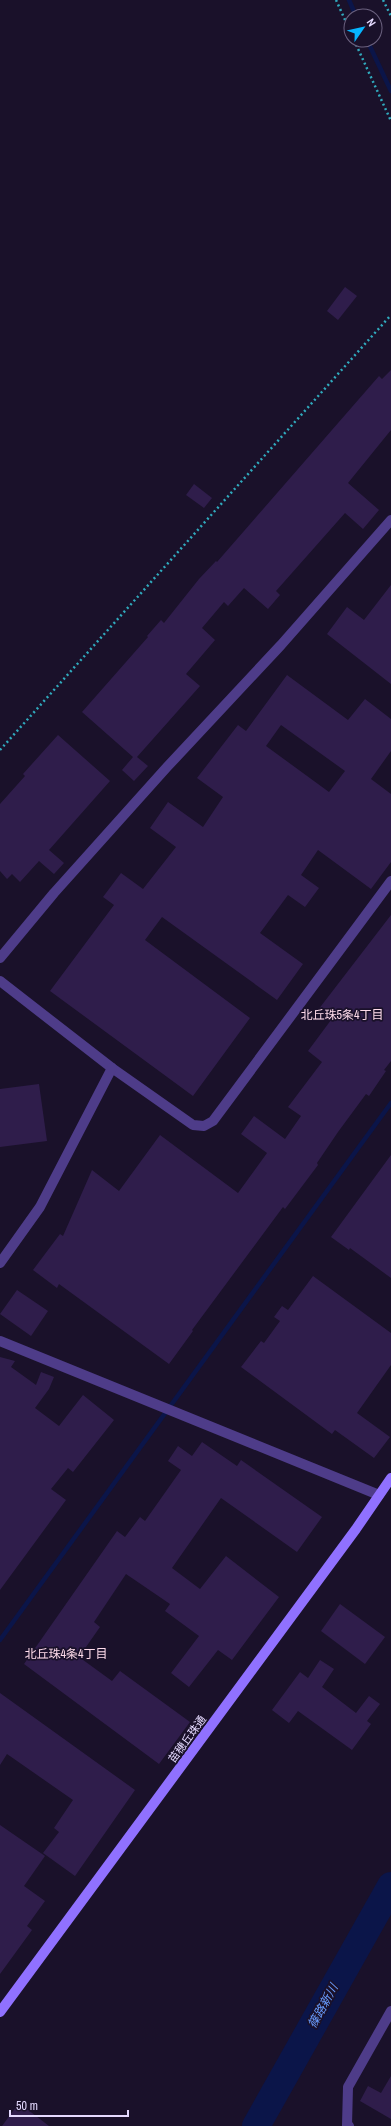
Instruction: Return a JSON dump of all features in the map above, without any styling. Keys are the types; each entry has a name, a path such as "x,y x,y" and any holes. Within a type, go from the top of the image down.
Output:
{"street":[{"path":"0,958 54,893 146,790 282,645 391,520"},
{"path":"0,981 112,1068 193,1125 204,1126 213,1121 391,881"},
{"path":"0,1263 40,1207 112,1068"},
{"path":"0,1341 378,1495"},
{"name":"苗穂丘珠通","path":"0,2012 356,1529 391,1478"},
{"path":"349,2126 347,2125 348,2087 391,2011"}],"path":[{"path":"336,0 343,15"},
{"path":"383,0 391,16"},
{"path":"358,48 391,121"},
{"path":"0,750 391,315"}],"building":[{"path":"345,287 357,296 338,320 327,311"},
{"path":"391,370 391,430 348,483 379,510 363,529 345,513 276,591 280,595 268,609 244,588 228,606 224,602 202,628 215,640 186,674 200,686 137,757 148,766 134,781 122,770 133,757 82,712 148,637 147,636 161,620 164,623 199,579 216,561 217,562 379,376 382,379"},
{"path":"194,484 212,498 204,508 186,495"},
{"path":"391,585 391,684 327,634 347,607 364,620"},
{"path":"287,675 348,720 365,699 391,719 391,751 371,779 391,794 391,862 371,889 318,850 301,875 319,888 305,907 288,895 260,933 303,964 277,1000 162,917 145,940 250,1018 193,1096 50,991 114,905 103,897 121,873 143,889 176,847 150,828 168,802 203,827 223,797 197,778 238,725 246,731","holes":["281,725 345,771 329,792 266,746"]},
{"path":"58,735 110,781 49,850 64,863 54,874 39,861 20,882 12,874 7,879 0,871 0,804 25,776 23,774"},
{"path":"391,915 391,1061 369,1096 366,1094 317,1163 318,1165 285,1209 283,1207 192,1330 193,1331 169,1364 59,1284 57,1288 33,1270 60,1234 63,1236 92,1170 119,1191 160,1135 238,1193 267,1153 241,1134 254,1116 285,1139 301,1116 288,1107 322,1062 308,1051 331,1020 318,1010"},
{"path":"39,1084 47,1141 0,1147 0,1089"},
{"path":"391,1155 391,1278 350,1248 349,1250 331,1237"},
{"path":"313,1276 391,1333 391,1365 357,1413 390,1437 374,1458 335,1430 332,1434 241,1367 261,1341 264,1343 280,1321 274,1317 282,1306 288,1310"},
{"path":"17,1290 48,1311 31,1336 0,1314"},
{"path":"0,1357 15,1361 11,1367 36,1385 41,1372 54,1377 49,1389 35,1408 59,1426 83,1395 114,1420 73,1472 68,1468 51,1489 66,1500 0,1590"},
{"path":"202,1442 237,1466 241,1460 322,1517 297,1552 221,1498 172,1568 200,1589 226,1556 279,1597 232,1660 218,1650 189,1687 171,1673 199,1636 165,1611 170,1604 126,1574 94,1622 100,1627 79,1657 112,1681 120,1671 190,1722 159,1764 24,1664 117,1531 125,1537 140,1517 145,1521 181,1470 168,1461 178,1446 192,1456"},
{"path":"340,1604 385,1637 365,1664 321,1631"},
{"path":"320,1660 334,1669 322,1687 356,1713 369,1696 380,1704 367,1721 371,1724 352,1750 298,1711 289,1723 272,1710 300,1672 308,1678"},
{"path":"0,1693 135,1790 75,1876 43,1853 59,1832 54,1828 73,1800 7,1754 0,1765"},
{"path":"0,1825 45,1856 24,1886 45,1901 27,1926 32,1930 0,1974"},
{"path":"391,2076 391,2119 360,2101 368,2086 381,2093"},
{"path":"19,2103 49,2126 2,2126"}],"waterway":[{"path":"349,0 352,8"},
{"path":"371,48 391,91"},
{"path":"0,1640 391,1103"},
{"name":"篠路新川","path":"256,2126 391,1886"}],"district":[{"name":"北丘珠5条4丁目","path":"342,1015"},
{"name":"北丘珠4条4丁目","path":"66,1654"}]}
